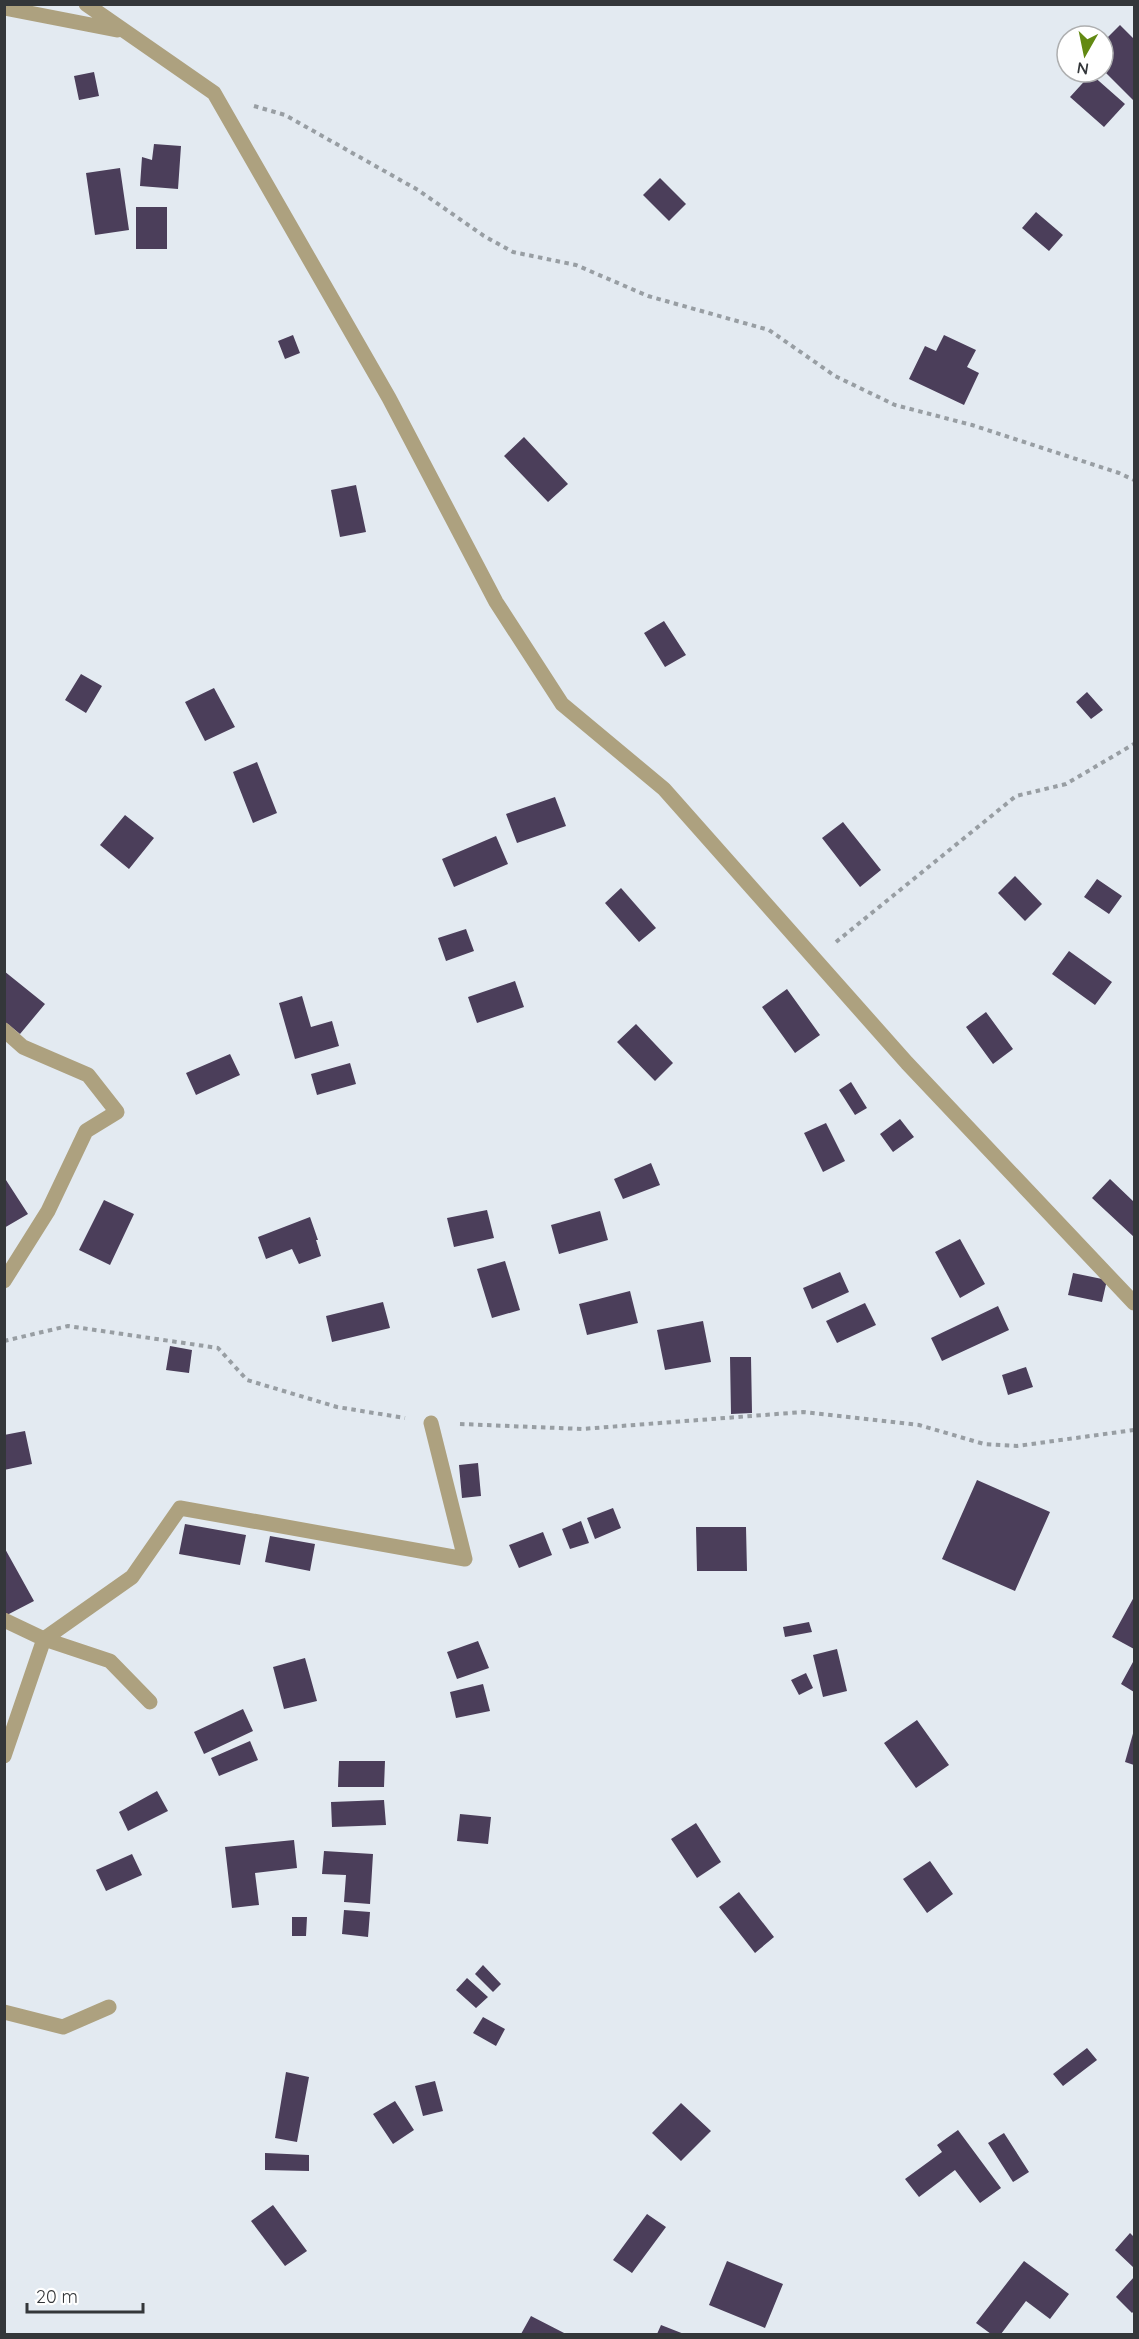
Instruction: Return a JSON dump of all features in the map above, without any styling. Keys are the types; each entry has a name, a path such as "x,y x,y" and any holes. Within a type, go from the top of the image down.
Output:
{"street":[{"path":"86,4 214,93 389,398 496,602 562,704 664,789 907,1063 1134,1303"},
{"path":"4,8 123,31"},
{"path":"4,1030 23,1047 88,1075 117,1112 86,1131 48,1211 4,1281"},
{"path":"4,1756 45,1640 132,1577 180,1508 465,1559 430,1423"},
{"path":"4,1620 45,1640 110,1661 150,1702"},
{"path":"4,2012 63,2027 110,2007"}],"path":[{"path":"214,93 285,115 418,190 484,236 513,252 576,265 648,296 769,330 835,376 895,405 972,425 1119,473 1134,480"},
{"path":"816,959 1016,796 1066,784 1134,744"},
{"path":"4,1341 68,1326 218,1348 247,1380 338,1407 430,1423 582,1429 803,1412 919,1425 984,1444 1017,1446 1134,1430"}],"building":[{"path":"1120,25 1134,39 1134,101 1115,82 1115,30"},
{"path":"94,72 99,96 79,100 74,76"},
{"path":"1082,84 1102,84 1125,104 1104,127 1070,97"},
{"path":"154,144 181,146 178,189 140,186 142,157 152,160"},
{"path":"120,168 129,230 95,235 86,173"},
{"path":"660,178 686,204 669,221 643,195"},
{"path":"136,207 167,207 167,249 136,249"},
{"path":"1036,212 1063,235 1049,251 1022,228"},
{"path":"293,335 300,353 285,359 278,341"},
{"path":"944,335 976,350 967,367 979,373 964,405 909,379 925,346 936,351"},
{"path":"524,437 568,484 548,502 504,456"},
{"path":"356,485 366,532 340,537 331,490"},
{"path":"664,621 686,655 665,667 644,633"},
{"path":"81,674 102,686 86,713 65,700"},
{"path":"214,688 235,727 205,741 185,702"},
{"path":"1087,692 1103,710 1091,719 1076,702"},
{"path":"257,762 277,813 253,823 233,772"},
{"path":"555,797 566,826 517,843 506,814"},
{"path":"125,815 154,838 129,869 100,845"},
{"path":"843,822 881,870 860,887 822,838"},
{"path":"496,836 508,864 454,887 442,859"},
{"path":"1015,876 1042,904 1025,921 998,893"},
{"path":"1097,879 1122,896 1109,914 1084,897"},
{"path":"621,888 656,928 639,942 605,903"},
{"path":"466,929 474,951 446,961 438,938"},
{"path":"1069,951 1112,982 1095,1005 1052,974"},
{"path":"4,971 45,1004 20,1034 4,1021"},
{"path":"515,981 524,1007 477,1023 468,997"},
{"path":"787,989 820,1035 795,1053 762,1007"},
{"path":"302,996 311,1027 332,1021 339,1046 295,1059 279,1003"},
{"path":"986,1012 1013,1049 993,1064 966,1027"},
{"path":"636,1024 673,1063 655,1081 617,1042"},
{"path":"230,1054 240,1075 196,1095 186,1073"},
{"path":"350,1063 356,1084 317,1095 311,1074"},
{"path":"851,1082 867,1108 855,1115 839,1090"},
{"path":"900,1119 914,1137 893,1152 880,1134"},
{"path":"826,1123 845,1161 823,1172 804,1133"},
{"path":"651,1163 660,1185 623,1199 614,1179"},
{"path":"4,1177 28,1214 4,1228"},
{"path":"1110,1179 1134,1202 1134,1237 1092,1198"},
{"path":"104,1200 134,1214 110,1265 79,1250"},
{"path":"487,1210 494,1238 454,1247 447,1218"},
{"path":"600,1211 608,1240 559,1254 551,1225"},
{"path":"310,1217 321,1256 299,1264 292,1249 266,1259 258,1237"},
{"path":"960,1239 985,1284 960,1298 935,1252"},
{"path":"505,1261 520,1310 492,1318 477,1269"},
{"path":"840,1272 849,1292 812,1309 803,1288"},
{"path":"1073,1273 1107,1280 1102,1302 1068,1295"},
{"path":"630,1291 638,1323 587,1335 579,1304"},
{"path":"383,1302 390,1328 332,1342 326,1316"},
{"path":"865,1303 876,1325 837,1343 826,1321"},
{"path":"998,1306 1009,1330 942,1361 931,1338"},
{"path":"703,1321 711,1362 665,1370 657,1330"},
{"path":"170,1346 192,1350 189,1373 166,1370"},
{"path":"730,1357 751,1357 752,1413 731,1414"},
{"path":"1026,1367 1033,1387 1008,1395 1002,1375"},
{"path":"25,1431 32,1464 4,1470 4,1435"},
{"path":"478,1463 481,1496 462,1498 459,1465"},
{"path":"977,1480 1050,1512 1015,1591 942,1559"},
{"path":"613,1508 621,1528 595,1539 587,1518"},
{"path":"581,1521 589,1543 570,1549 562,1529"},
{"path":"185,1524 246,1535 240,1565 179,1554"},
{"path":"696,1527 746,1527 747,1571 697,1571"},
{"path":"543,1532 552,1555 519,1568 509,1545"},
{"path":"270,1536 315,1544 310,1571 265,1562"},
{"path":"4,1547 34,1601 5,1616 4,1615"},
{"path":"1134,1597 1134,1649 1112,1637"},
{"path":"809,1622 812,1632 785,1637 783,1627"},
{"path":"478,1641 489,1668 457,1679 447,1652"},
{"path":"837,1649 847,1691 823,1697 813,1655"},
{"path":"305,1658 317,1701 284,1709 273,1667"},
{"path":"1134,1663 1134,1692 1121,1684"},
{"path":"806,1673 813,1688 799,1695 791,1680"},
{"path":"483,1684 490,1711 456,1718 450,1692"},
{"path":"243,1709 253,1731 204,1754 194,1732"},
{"path":"917,1720 949,1765 916,1788 884,1743"},
{"path":"1134,1730 1134,1765 1125,1762"},
{"path":"250,1741 258,1760 219,1776 211,1758"},
{"path":"339,1761 385,1761 384,1787 338,1787"},
{"path":"157,1791 168,1811 128,1831 119,1812"},
{"path":"384,1800 386,1825 332,1827 331,1802"},
{"path":"460,1814 491,1817 488,1844 457,1841"},
{"path":"696,1823 721,1862 697,1878 671,1839"},
{"path":"294,1840 297,1868 255,1873 259,1905 232,1908 225,1847"},
{"path":"324,1851 373,1854 370,1904 344,1902 346,1875 322,1874"},
{"path":"132,1854 142,1875 106,1891 96,1870"},
{"path":"930,1861 953,1894 927,1913 903,1879"},
{"path":"739,1892 774,1937 755,1953 719,1907"},
{"path":"344,1910 370,1912 368,1937 342,1934"},
{"path":"292,1917 307,1917 306,1936 292,1936"},
{"path":"483,1965 501,1984 493,1992 475,1974"},
{"path":"467,1978 488,1997 476,2008 456,1990"},
{"path":"483,2017 505,2029 496,2046 473,2033"},
{"path":"1087,2048 1097,2060 1063,2086 1053,2074"},
{"path":"286,2072 309,2077 297,2142 275,2138"},
{"path":"435,2081 443,2111 423,2116 415,2086"},
{"path":"395,2101 414,2130 393,2144 373,2114"},
{"path":"681,2103 711,2131 681,2161 652,2133"},
{"path":"958,2130 1001,2188 980,2203 955,2170 919,2197 905,2179 942,2152 937,2145"},
{"path":"1004,2133 1029,2172 1013,2182 988,2143"},
{"path":"265,2153 309,2155 309,2171 265,2170"},
{"path":"273,2205 307,2251 285,2266 251,2221"},
{"path":"647,2214 666,2227 632,2273 613,2260"},
{"path":"1130,2233 1134,2237 1134,2268 1115,2250"},
{"path":"727,2261 783,2284 765,2328 709,2305"},
{"path":"1024,2261 1069,2294 1050,2319 1026,2301 1001,2334 991,2334 976,2323"},
{"path":"1134,2277 1134,2311 1132,2313 1116,2297"},
{"path":"531,2316 566,2334 521,2334"},
{"path":"661,2325 684,2334 657,2334"}]}
